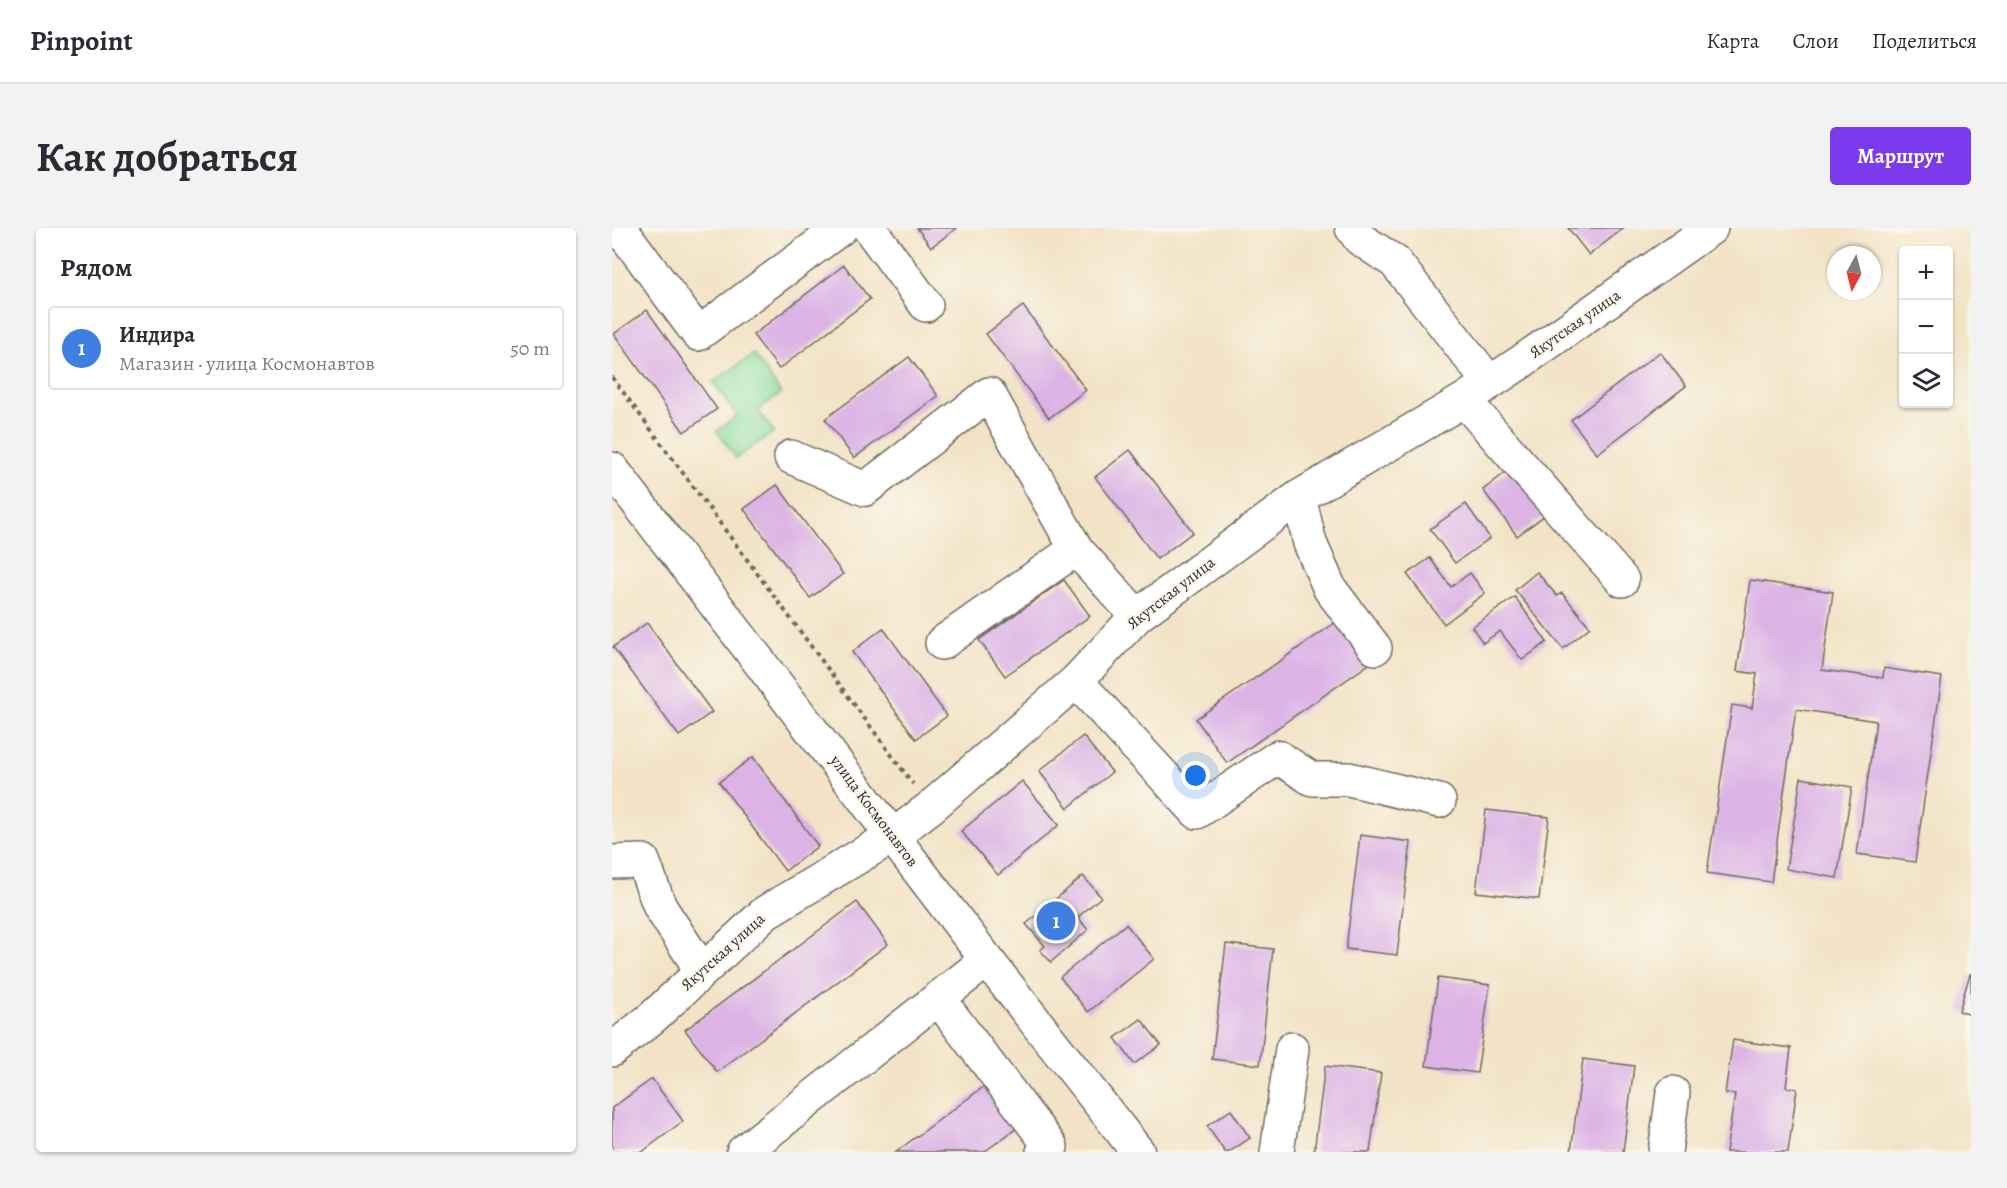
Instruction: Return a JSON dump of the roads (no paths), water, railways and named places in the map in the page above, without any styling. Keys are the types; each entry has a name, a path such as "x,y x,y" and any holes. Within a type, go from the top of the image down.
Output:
{"street":[{"path":"620,228 698,334 841,228"},
{"path":"869,228 926,305"},
{"path":"1352,228 1360,238 1395,262 1476,391 1622,580"},
{"name":"Якутская улица","path":"612,1050 653,1017 766,912 893,836 931,807 1076,681 1137,616 1299,497 1521,362 1711,228"},
{"path":"791,457 865,489 989,394 1076,549 1137,616"},
{"name":"улица Космонавтов","path":"612,469 987,960 1138,1152"},
{"path":"1299,497 1310,543 1330,589 1375,648"},
{"path":"942,643 1076,549"},
{"path":"1076,681 1197,812 1278,757 1312,779 1349,779 1439,801"},
{"path":"612,862 643,861 660,908 702,971"},
{"path":"743,1152 987,960"},
{"path":"938,998 1051,1147 1043,1152"},
{"path":"1277,1152 1292,1049"},
{"path":"1665,1152 1673,1093"}],"place":[{"name":"Индира","path":"1056,921"}]}
